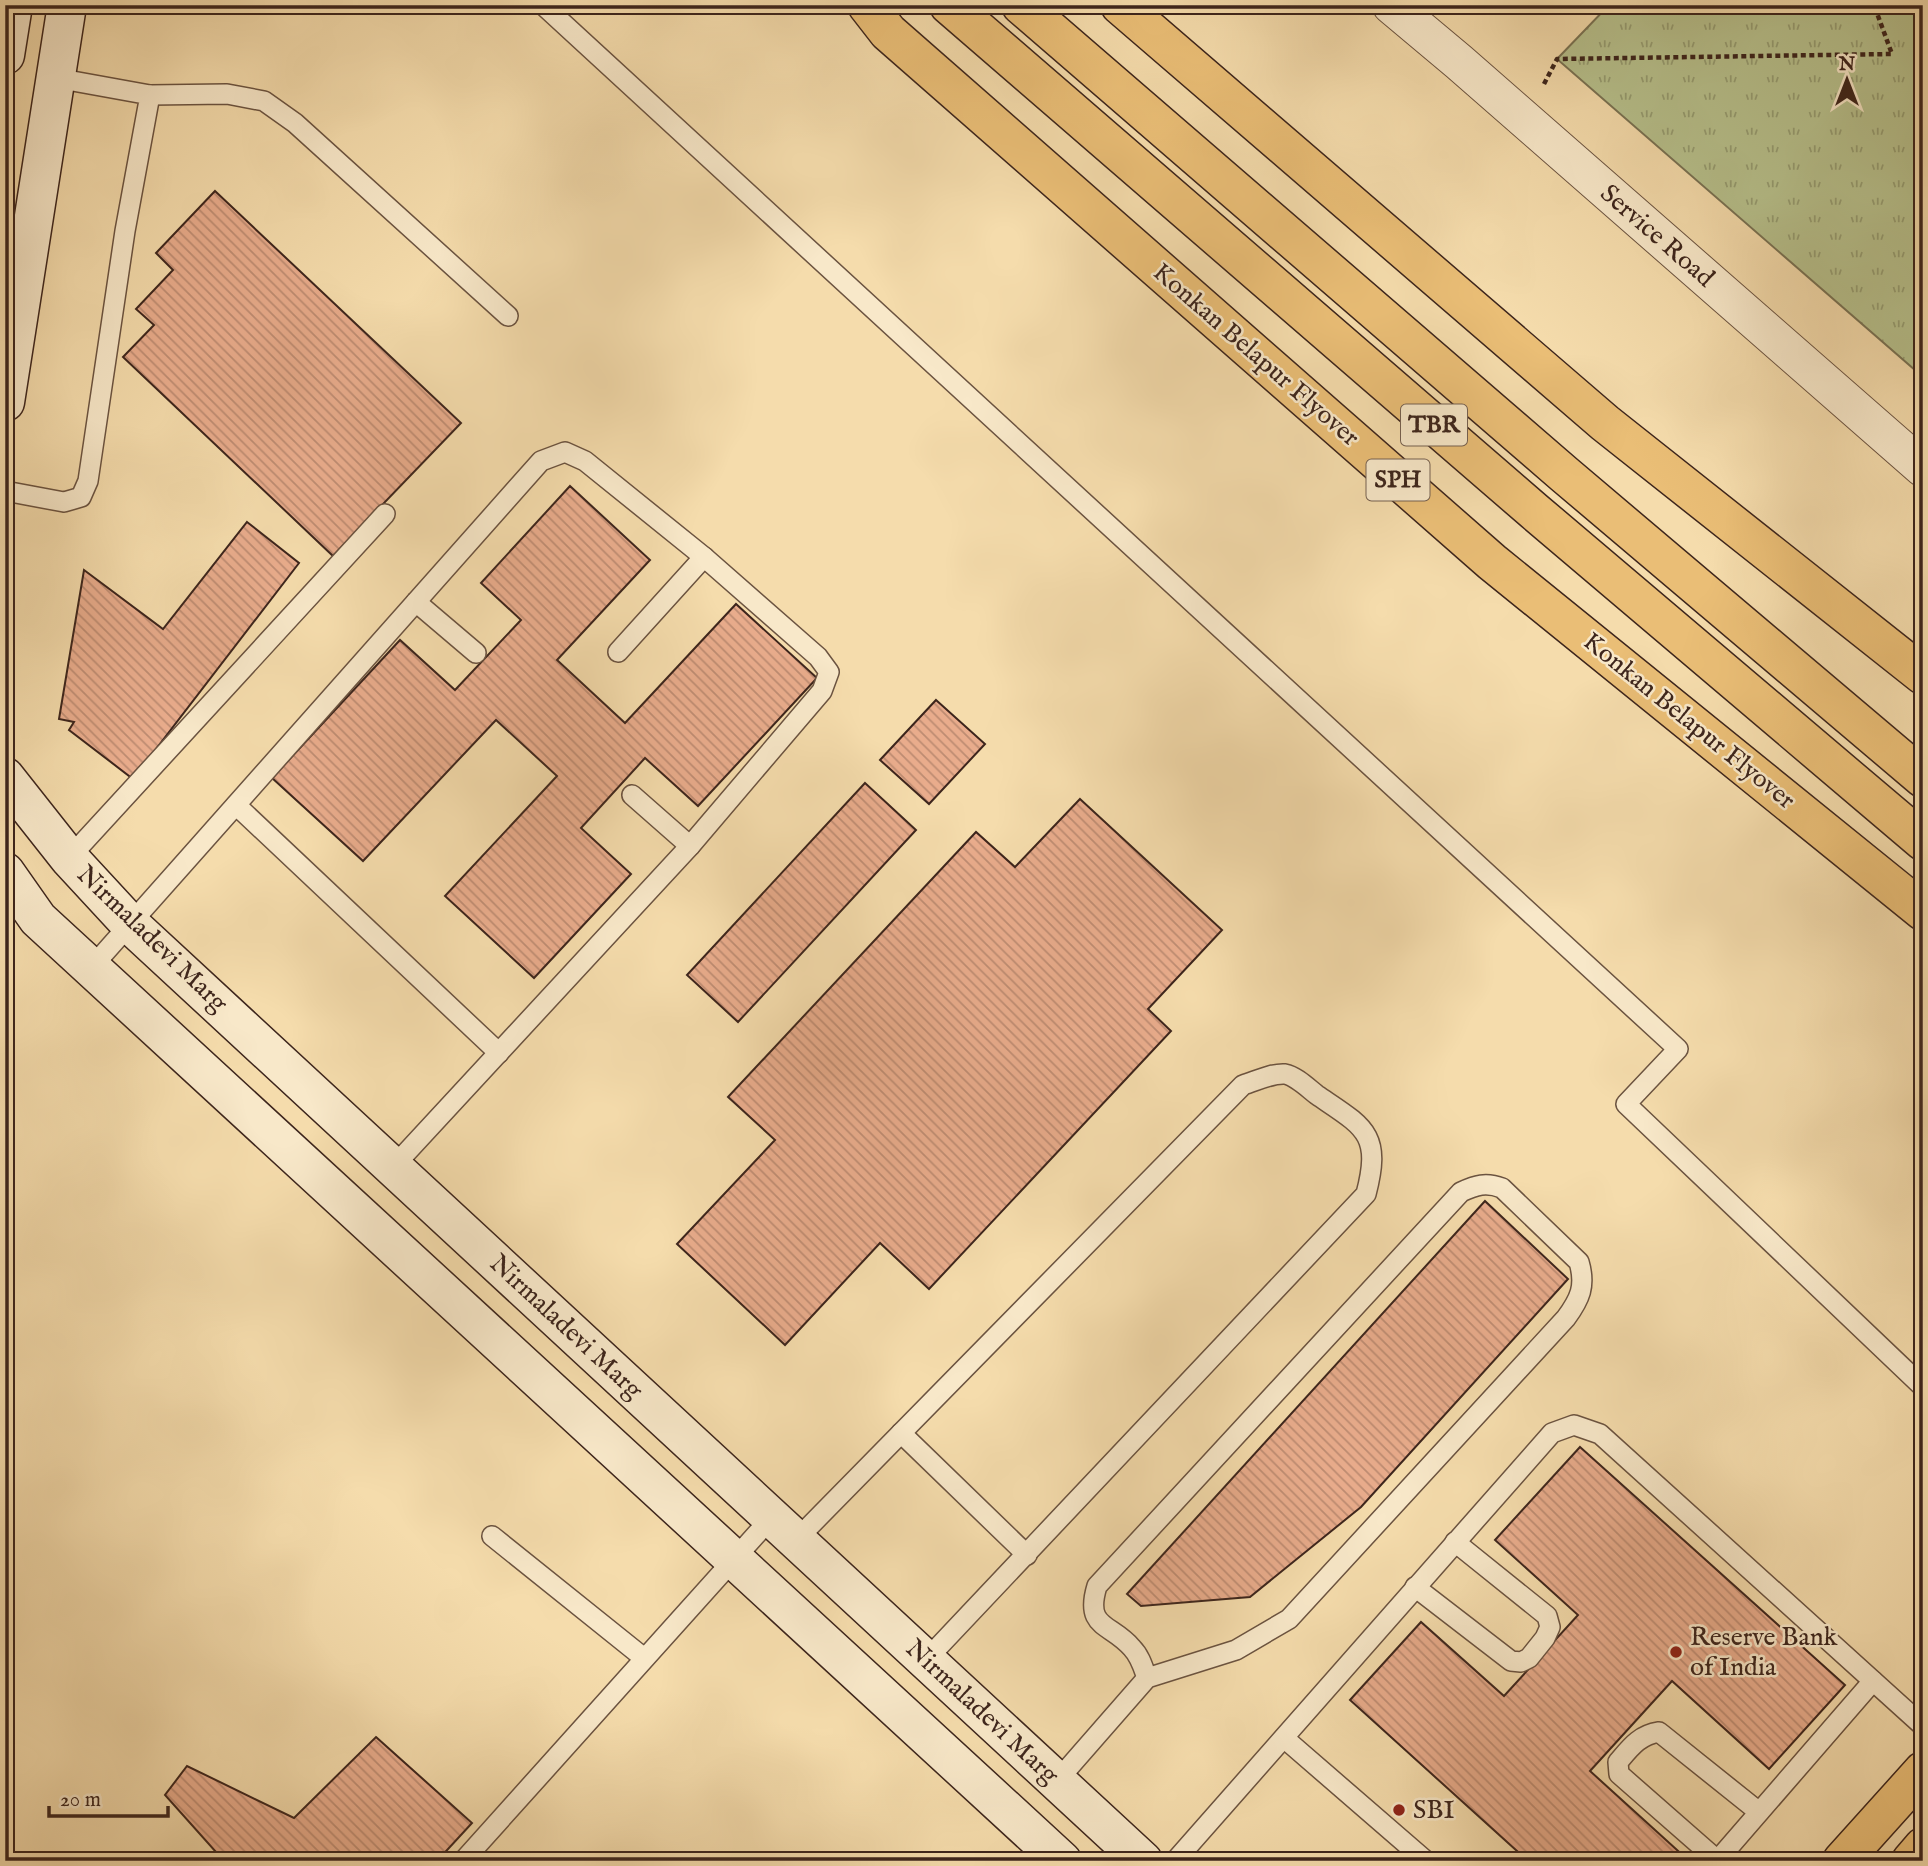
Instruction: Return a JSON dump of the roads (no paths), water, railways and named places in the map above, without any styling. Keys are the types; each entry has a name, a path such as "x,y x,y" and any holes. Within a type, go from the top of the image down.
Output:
{"main road":[{"path":"5,55 13,5"},
{"path":"5,402 67,5"},
{"name":"TBR","path":"949,5 1524,502 1923,841"},
{"name":"TBR","path":"1021,5 1544,457 1923,778"},
{"path":"1121,5 1605,423 1923,675"},
{"name":"Konkan Belapur Flyover","path":"877,18 1492,562 1923,911"},
{"name":"Nirmaladevi Marg","path":"5,777 69,858 130,924 1143,1861"},
{"name":"Nirmaladevi Marg","path":"5,872 38,919 1062,1861"},
{"path":"1842,1861 1923,1771"},
{"path":"1911,1861 1923,1847"}],"street":[{"name":"Service Road","path":"1391,5 1923,468"}],"lane":[{"path":"543,5 1678,1049 1626,1104 1923,1387"},
{"path":"56,78 150,95 227,94 264,101 295,123 508,316"},
{"path":"5,491 64,502 81,497 88,481 125,231 150,95"},
{"path":"91,968 541,461 565,452 585,461 704,557 818,656 829,672 822,691 690,846 393,1167"},
{"path":"69,858 385,514"},
{"path":"618,652 704,557"},
{"path":"416,603 476,653"},
{"path":"632,795 690,846"},
{"path":"236,805 499,1053"},
{"path":"463,1861 733,1558 784,1528 901,1433 1243,1085 1273,1075 1288,1074 1360,1124 1373,1150 1366,1194 926,1660"},
{"path":"1057,1782 1147,1678 1236,1650 1289,1619 1575,1306 1583,1290 1579,1262 1502,1188 1489,1183 1461,1192 1097,1586 1092,1604 1097,1619 1131,1646 1141,1661 1147,1678"},
{"path":"1175,1861 1552,1433 1574,1425 1600,1434 1923,1726"},
{"path":"901,1433 1027,1555"},
{"path":"492,1536 643,1658"},
{"path":"1415,1587 1511,1661 1521,1662 1529,1658 1545,1639 1550,1627 1547,1616 1455,1542"},
{"path":"1759,1812 1659,1732 1648,1733 1637,1740 1618,1762 1619,1774 1717,1860 1759,1812 1873,1681"},
{"path":"1284,1738 1426,1861"}],"place":[{"name":"Reserve Bank of India","path":"1676,1652"},
{"name":"SBI","path":"1399,1810"}]}
